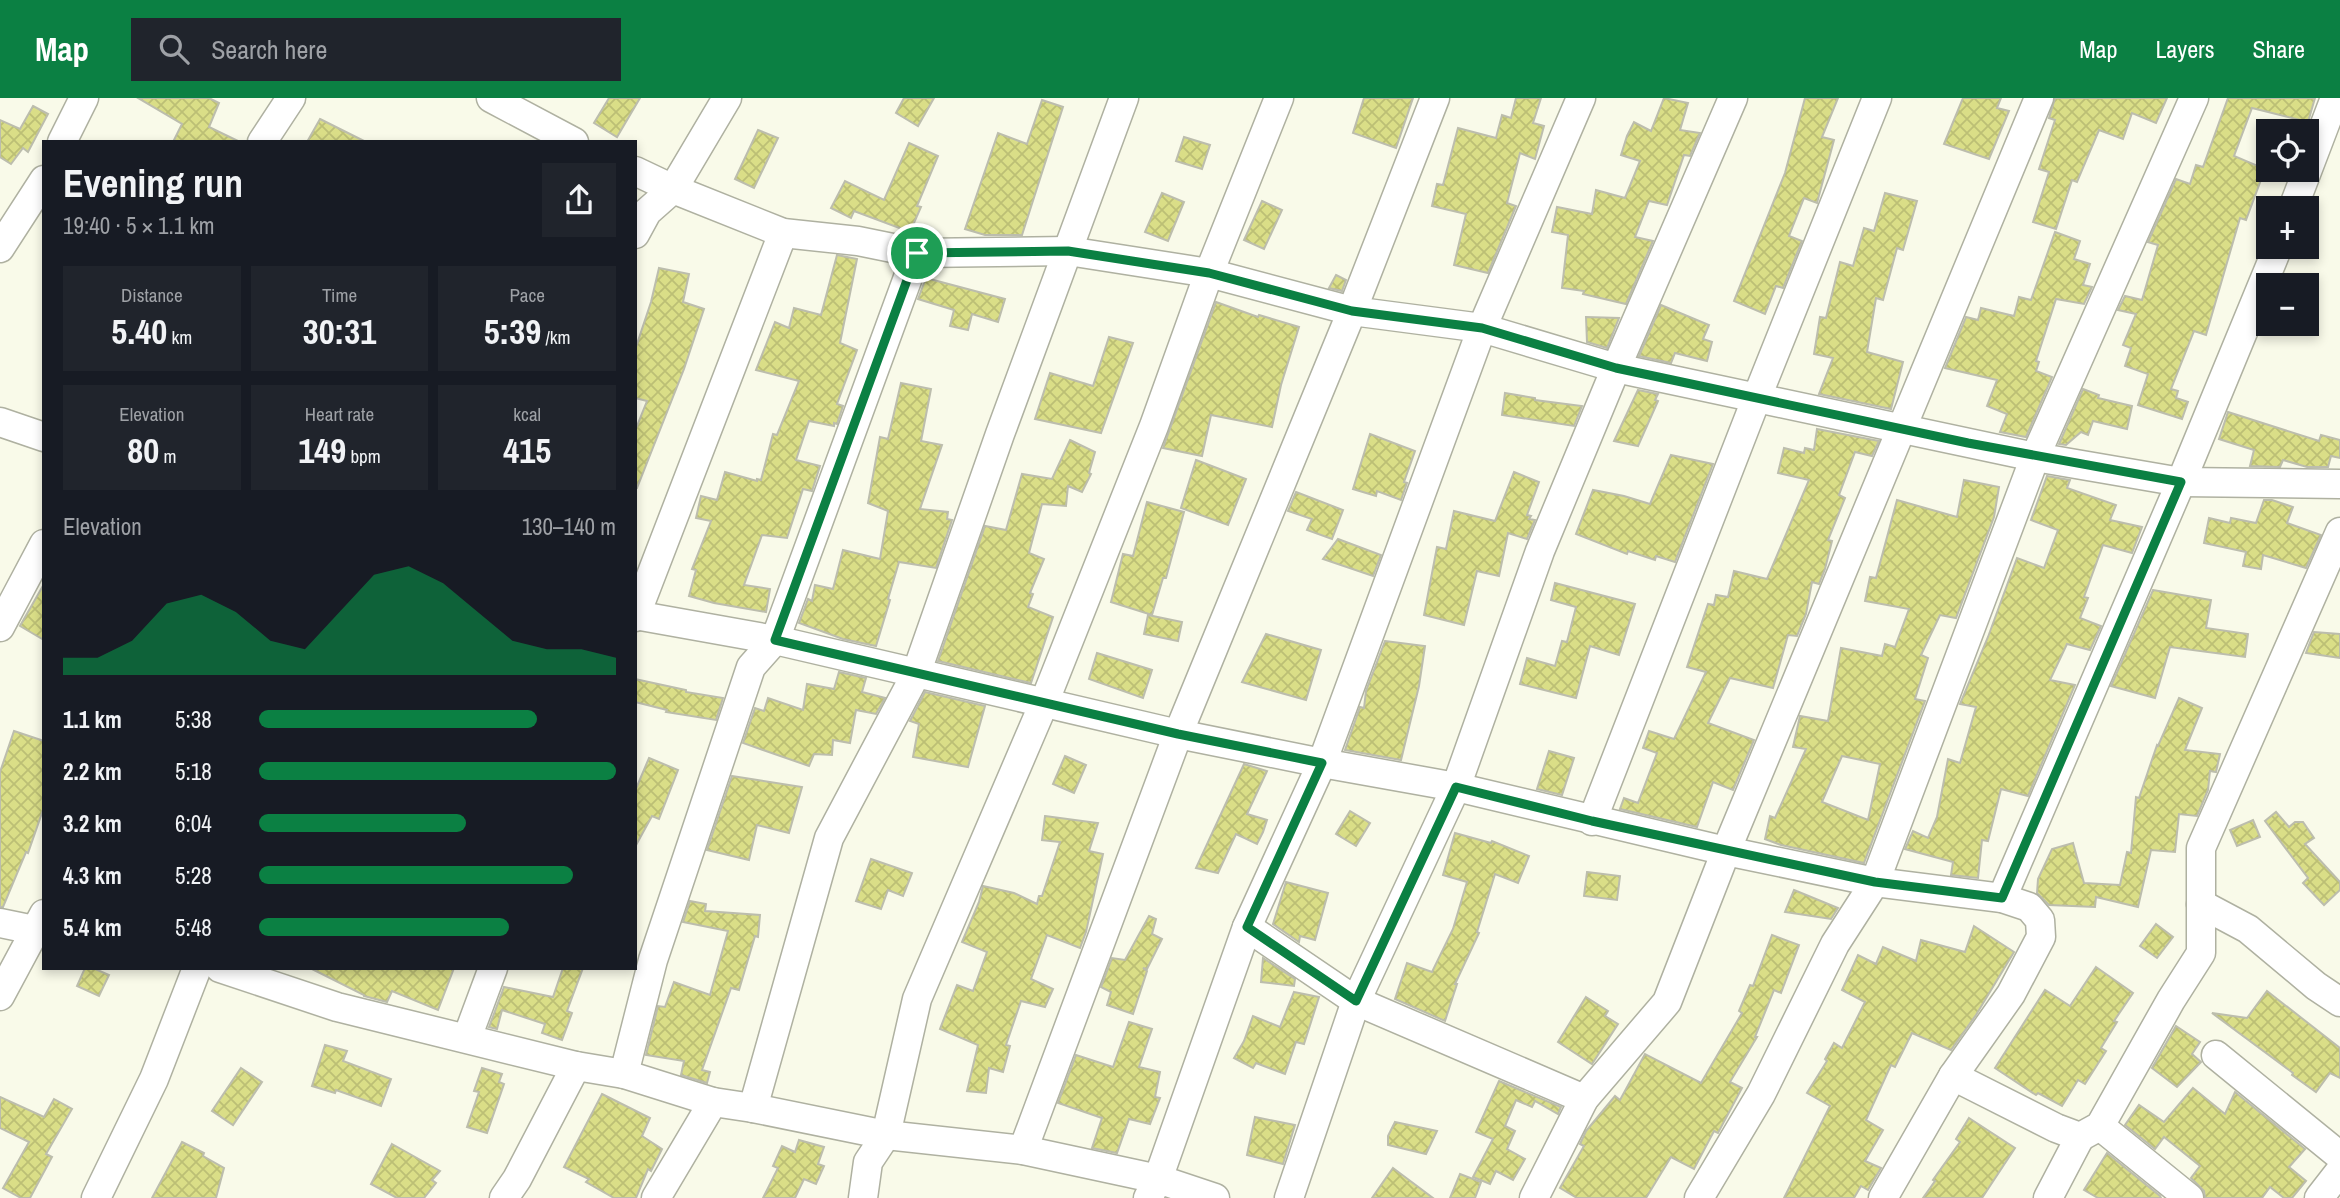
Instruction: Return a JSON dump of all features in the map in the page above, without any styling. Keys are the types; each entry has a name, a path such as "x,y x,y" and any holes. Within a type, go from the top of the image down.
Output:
{"street":[{"path":"63,140 84,98"},
{"path":"263,140 291,98"},
{"path":"491,98 570,140"},
{"path":"637,230 647,212 673,189 727,98"},
{"path":"753,1108 829,838 916,674 1000,434 1124,98"},
{"path":"863,1198 868,1163 886,1135 917,999 1044,703 1154,426 1209,273 1279,98"},
{"path":"1023,1150 1178,734 1352,311 1434,98"},
{"path":"1153,1188 1247,927 1322,763 1482,328 1581,98"},
{"path":"1289,1198 1356,1001 1456,787 1540,551 1733,98"},
{"path":"1592,821 1877,98"},
{"path":"1534,1198 1584,1099 1667,1002 1726,851 2039,98"},
{"path":"1699,1198 1761,1094 1835,944 1875,882 2035,457 2194,98"},
{"path":"2298,196 2335,98"},
{"path":"637,172 783,233 858,241 917,253 1068,251 1209,273 1352,311 1482,328 1616,368 2035,457 2181,482 2340,484"},
{"path":"0,248 42,183"},
{"path":"637,612 783,233"},
{"path":"624,1074 653,960 751,667 775,640 917,253"},
{"path":"2002,898 2181,482 2273,259"},
{"path":"0,422 42,437"},
{"path":"2048,1198 2201,953 2202,848 2340,532"},
{"path":"0,627 42,548"},
{"path":"637,615 775,640 1178,734 1456,787 1726,851 1875,882 2002,898 2029,907 2040,920 2041,937 2011,994 1953,1076 1882,1198"},
{"path":"2202,904 2248,929 2316,986 2340,1002"},
{"path":"0,923 41,926 0,996"},
{"path":"1247,927 1356,1001 1584,1099"},
{"path":"96,1198 154,1079 196,970"},
{"path":"226,970 337,1007 576,1066 624,1074 713,1102 886,1135 1023,1150 1153,1188 1214,1198"},
{"path":"467,1038 492,970"},
{"path":"2217,1055 2340,1156"},
{"path":"504,1198 517,1179 576,1066"},
{"path":"1953,1076 2056,1128 2090,1131 2189,1198"},
{"path":"656,1198 713,1102"},
{"path":"2319,1198 2340,1171"}],"building":[{"path":"138,98 209,98 219,103 209,127 236,140 174,140 182,124"},
{"path":"609,98 640,98 617,137 594,123"},
{"path":"904,98 934,98 918,126 896,113"},
{"path":"1364,98 1413,98 1396,148 1353,133"},
{"path":"1516,98 1541,98 1533,123 1544,126 1535,159 1520,153 1507,203 1516,206 1488,273 1454,265 1466,214 1432,206 1437,184 1443,185 1458,128 1496,138 1502,115 1511,118"},
{"path":"1664,98 1688,103 1680,130 1700,133 1690,156 1684,155 1667,205 1649,201 1635,237 1653,241 1626,304 1583,294 1584,291 1562,288 1568,235 1552,232 1557,207 1592,214 1596,190 1625,198 1640,161 1621,155 1627,136 1634,122 1651,131"},
{"path":"1805,98 1838,98 1822,137 1834,140 1817,203 1804,198 1789,236 1802,241 1783,288 1776,286 1765,314 1734,301 1785,173"},
{"path":"1963,98 2001,98 1997,108 2009,111 1989,159 1944,144"},
{"path":"2055,98 2167,98 2156,123 2132,113 2123,139 2099,130 2077,182 2072,180 2056,229 2033,222 2049,172 2039,169 2055,120 2049,118"},
{"path":"2228,98 2315,98 2309,119 2296,119 2252,108 2234,156 2256,165 2256,182 2260,182 2246,220 2240,218 2206,335 2194,331 2171,389 2178,391 2176,398 2188,402 2182,419 2138,405 2148,374 2125,366 2131,348 2123,345 2136,314 2118,310 2125,296 2142,300 2158,245 2148,242 2176,179 2190,184 2196,165 2203,167"},
{"path":"1042,100 1063,107 1022,235 985,235 965,229 998,133 1027,144"},
{"path":"33,106 48,114 28,152 23,148 11,164 0,157 0,120 20,129"},
{"path":"320,119 362,140 308,140"},
{"path":"758,130 778,138 754,188 735,179"},
{"path":"1184,137 1210,145 1202,169 1176,161"},
{"path":"909,143 938,156 917,206 921,207 910,232 854,211 851,218 831,208 845,181 884,200"},
{"path":"1162,193 1184,202 1168,241 1145,232"},
{"path":"1885,193 1917,201 1903,250 1897,248 1883,300 1876,298 1867,352 1903,362 1891,409 1819,394 1833,358 1814,354 1820,317 1826,318 1840,262 1853,266 1864,228 1874,231"},
{"path":"1262,201 1282,210 1264,249 1244,240"},
{"path":"2055,232 2080,241 2074,259 2090,264 2083,285 2092,287 2084,304 2056,299 2036,361 2039,362 2036,371 2052,377 2026,437 2000,432 2007,414 1987,406 1997,380 1945,368 1966,317 1978,320 1981,308 2014,316 2019,297 2031,300"},
{"path":"837,255 857,259 840,343 857,350 837,404 843,406 837,424 834,423 834,426 809,421 796,460 820,466 812,491 803,489 787,538 762,535 744,585 770,589 766,612 689,596 696,570 692,569 711,521 696,518 701,496 717,500 725,472 761,480 773,434 777,435 799,381 756,370 775,322 789,328 794,308 821,315"},
{"path":"659,268 689,274 683,302 704,309 684,369 637,488 637,426 647,401 637,398 637,344"},
{"path":"1336,275 1346,280 1342,291 1329,288"},
{"path":"926,278 1005,299 998,322 972,314 968,330 950,326 954,310 918,299"},
{"path":"1216,302 1258,317 1259,315 1299,327 1281,385 1272,427 1211,415 1202,456 1163,448"},
{"path":"1661,305 1709,325 1703,339 1712,342 1707,361 1675,353 1671,363 1639,356"},
{"path":"1586,317 1619,318 1607,348 1587,342"},
{"path":"1109,337 1133,343 1101,433 1035,419 1050,373 1093,386"},
{"path":"901,383 931,389 921,441 942,445 920,509 948,512 947,519 952,520 936,568 899,562 876,646 843,639 799,623 808,599 812,601 815,585 833,589 843,550 880,559 888,511 868,503 880,437 888,439"},
{"path":"2083,389 2099,395 2098,398 2132,406 2127,429 2093,421 2088,435 2081,432 2066,445 2059,444"},
{"path":"1638,390 1658,394 1655,400 1658,401 1638,446 1614,441"},
{"path":"1505,393 1582,406 1574,426 1502,415"},
{"path":"2228,412 2319,441 2321,435 2340,440 2340,458 2331,456 2328,467 2307,467 2283,460 2280,467 2250,466 2254,450 2219,439"},
{"path":"1817,429 1879,441 1872,456 1855,452 1839,495 1845,498 1828,540 1832,541 1825,569 1819,584 1812,582 1806,614 1797,636 1788,635 1773,688 1730,678 1708,723 1754,740 1733,790 1713,782 1697,827 1620,809 1624,798 1638,803 1657,753 1643,748 1649,731 1674,739 1706,672 1687,667 1708,604 1714,605 1716,595 1728,597 1734,571 1767,579 1809,480 1778,473 1784,448 1804,453 1805,448 1814,450"},
{"path":"1370,434 1415,451 1401,500 1377,491 1376,496 1353,489"},
{"path":"1070,440 1095,452 1089,473 1091,474 1082,492 1068,486 1066,506 1042,504 1029,553 1044,559 1030,593 1033,594 1028,607 1053,617 1031,683 938,661 985,526 1006,530 1022,474 1052,479"},
{"path":"1671,455 1713,464 1675,562 1656,556 1655,560 1628,551 1627,554 1576,534 1593,490 1650,504"},
{"path":"1196,460 1246,479 1228,525 1181,508"},
{"path":"1514,472 1539,482 1527,515 1531,516 1529,519 1535,520 1527,539 1508,533 1499,576 1477,571 1464,625 1424,615 1437,547 1446,549 1454,511 1495,521"},
{"path":"2047,476 2070,480 2067,488 2116,505 2110,520 2142,527 2132,553 2103,545 2084,597 2088,598 2080,618 2101,626 2090,650 2067,644 2050,680 2075,685 2028,796 2001,789 1988,841 1982,840 1978,878 1951,875 1953,862 1905,849 1913,831 1928,838 1937,817 1948,759 1960,763 1976,707 1960,704 2017,558 2044,568 2058,530 2031,520"},
{"path":"1964,480 1999,487 1994,517 1956,618 1940,615 1921,655 1928,658 1915,699 1925,701 1864,863 1765,839 1770,816 1775,818 1806,749 1793,747 1800,716 1828,721 1841,648 1882,656 1885,644 1895,647 1909,609 1865,601 1870,577 1876,578 1897,500 1957,517","holes":["1842,756 1880,764 1868,820 1822,802"]},
{"path":"1296,492 1343,510 1332,539 1307,530 1312,519 1288,511"},
{"path":"2264,500 2293,507 2287,523 2321,535 2306,568 2263,555 2261,569 2243,566 2246,552 2204,543 2209,518 2230,523 2231,518 2256,523"},
{"path":"1147,502 1184,512 1166,578 1163,578 1152,615 1111,602 1123,554 1133,556"},
{"path":"1338,539 1381,555 1373,576 1323,559"},
{"path":"1555,583 1635,604 1619,655 1590,646 1576,698 1520,684 1527,658 1555,666 1562,641 1567,642 1576,607 1551,600"},
{"path":"42,588 42,639 20,626"},
{"path":"2153,590 2211,600 2206,628 2248,634 2245,657 2170,647 2155,698 2111,686"},
{"path":"1148,615 1182,622 1178,641 1144,634"},
{"path":"2314,632 2340,634 2340,658 2306,653"},
{"path":"1266,634 1321,650 1306,700 1242,682"},
{"path":"1385,641 1425,646 1419,686 1401,760 1345,750 1360,707 1364,708 1366,691"},
{"path":"1097,653 1152,670 1143,698 1089,679"},
{"path":"839,672 866,678 862,692 885,698 876,714 856,710 850,743 833,740 832,755 814,754 809,766 743,743 755,708 764,711 768,698 803,710 807,684 834,689"},
{"path":"637,679 723,698 716,720 666,712 667,710 637,702"},
{"path":"925,692 985,706 968,767 913,757 919,724 910,721"},
{"path":"2179,698 2202,708 2185,750 2220,754 2216,772 2210,771 2208,790 2197,816 2179,814 2175,852 2151,850 2138,907 2096,897 2095,907 2049,905 2037,893 2038,879 2052,849 2073,843 2084,883 2120,885 2127,852 2131,853 2136,797 2139,798 2157,745"},
{"path":"14,731 42,740 42,813 28,853 26,852 3,907 0,907 0,772"},
{"path":"1549,751 1574,758 1562,795 1537,789"},
{"path":"1065,756 1086,765 1074,793 1053,784"},
{"path":"649,758 678,770 659,819 652,816 637,843 637,786"},
{"path":"1244,764 1267,771 1247,814 1267,820 1263,832 1257,844 1236,834 1218,873 1196,868"},
{"path":"732,776 802,787 789,833 757,825 749,860 707,850"},
{"path":"1350,811 1370,823 1356,846 1336,834"},
{"path":"2276,812 2289,827 2295,822 2303,822 2314,838 2305,844 2340,882 2340,890 2324,905 2303,883 2308,878 2265,821"},
{"path":"1045,816 1098,823 1089,851 1103,854 1086,932 1080,948 1047,935 1031,979 1053,989 1045,1007 1021,1001 1006,1045 1010,1046 1003,1072 989,1068 986,1093 967,1091 978,1045 940,1029 957,985 973,991 987,952 962,942 983,886 1014,893 1037,904 1060,842 1042,840"},
{"path":"2253,820 2260,837 2237,846 2230,830"},
{"path":"1455,833 1491,843 1492,841 1529,856 1518,883 1495,874 1477,932 1479,933 1455,984 1445,1021 1395,999 1407,963 1432,972 1453,929 1467,882 1443,875"},
{"path":"871,859 912,873 903,896 888,890 881,909 856,901"},
{"path":"1587,872 1620,876 1617,900 1584,896"},
{"path":"1286,882 1328,893 1315,940 1300,936 1299,942 1273,924"},
{"path":"1794,890 1838,908 1831,919 1785,912"},
{"path":"690,901 706,904 705,911 760,915 758,937 755,936 739,990 731,988 702,1070 710,1072 707,1083 681,1075 684,1061 646,1055 658,1006 665,1007 674,982 710,995 728,931 683,922"},
{"path":"1149,916 1156,919 1152,934 1162,939 1147,969 1143,968 1147,971 1133,1014 1107,1005 1111,992 1101,987 1112,958 1125,960"},
{"path":"2156,924 2173,937 2157,958 2140,946"},
{"path":"1974,926 2014,952 1976,1015 1951,1050 1912,1033 1895,1067 1891,1065 1866,1120 1883,1130 1865,1161 1881,1168 1868,1190 1861,1186 1854,1198 1784,1198 1830,1106 1807,1093 1827,1061 1825,1059 1834,1043 1842,1048 1865,1002 1842,990 1858,955 1876,964 1883,947 1916,961 1921,940 1965,952"},
{"path":"1772,935 1799,945 1781,993 1774,990 1757,1037 1730,1082 1742,1088 1718,1133 1714,1131 1694,1169 1671,1157 1646,1198 1577,1198 1560,1188 1584,1146 1580,1144 1586,1131 1615,1096 1620,1100 1645,1054 1701,1083 1742,1013 1739,1011 1750,985 1753,986"},
{"path":"1263,958 1295,979 1294,986 1261,982"},
{"path":"2096,967 2133,993 2114,1021 2117,1022 2101,1048 2106,1051 2085,1084 2078,1080 2062,1106 2038,1093 2036,1095 1995,1068 2045,990 2070,1006"},
{"path":"84,970 98,970 109,975 99,996 77,986"},
{"path":"314,970 453,970 438,1010 392,991 387,1002 364,995"},
{"path":"562,970 582,970 567,1011 572,1013 562,1040 542,1033 545,1024 502,1010 497,1029 489,1027 504,987 553,997"},
{"path":"2267,991 2340,1048 2340,1078 2330,1073 2316,1092 2212,1013 2247,1018"},
{"path":"1294,992 1319,997 1304,1044 1296,1042 1285,1074 1256,1063 1253,1068 1234,1058 1244,1041 1253,1016 1280,1027"},
{"path":"1586,997 1608,1011 1605,1016 1618,1024 1592,1064 1558,1042"},
{"path":"1129,1022 1152,1029 1139,1067 1160,1072 1155,1097 1160,1098 1150,1124 1129,1119 1117,1153 1092,1148 1102,1118 1058,1103 1076,1055 1113,1067"},
{"path":"2176,1026 2200,1042 2192,1054 2201,1062 2177,1087 2152,1068"},
{"path":"325,1045 347,1051 343,1061 391,1079 381,1106 336,1090 335,1093 312,1086"},
{"path":"241,1068 262,1082 233,1125 212,1111"},
{"path":"482,1068 502,1074 499,1082 504,1084 487,1133 467,1127 479,1092 474,1091"},
{"path":"1499,1081 1561,1107 1558,1114 1535,1101 1532,1107 1516,1100 1505,1126 1515,1131 1507,1149 1525,1159 1513,1180 1496,1171 1490,1184 1473,1177 1493,1139 1476,1132"},
{"path":"2193,1088 2225,1114 2235,1092 2305,1149 2289,1167 2306,1181 2292,1198 2284,1198 2270,1187 2262,1198 2205,1198 2204,1191 2191,1178 2200,1166 2164,1137 2155,1149 2125,1125 2139,1105 2164,1122"},
{"path":"602,1094 650,1118 642,1136 662,1149 651,1171 648,1169 636,1198 614,1198 586,1182 589,1179 564,1167"},
{"path":"0,1097 44,1117 54,1099 72,1109 46,1154 52,1157 30,1198 21,1198 3,1188 29,1142 0,1128"},
{"path":"1255,1117 1295,1125 1283,1164 1247,1155"},
{"path":"1969,1118 2015,1148 1982,1198 1923,1198 1960,1142 1956,1139"},
{"path":"1395,1122 1437,1131 1426,1154 1388,1145 1388,1136"},
{"path":"799,1140 824,1147 818,1164 824,1166 816,1184 804,1179 795,1198 763,1198 778,1168 773,1166 782,1146 795,1152"},
{"path":"182,1142 204,1153 203,1156 224,1168 216,1198 152,1198"},
{"path":"392,1144 440,1171 432,1180 436,1183 424,1198 397,1198 371,1184"},
{"path":"2107,1153 2161,1198 2098,1198 2084,1190"},
{"path":"1393,1168 1433,1198 1372,1198"},
{"path":"1460,1174 1481,1182 1475,1198 1450,1198"}],"route":[{"path":"1068,251 1209,273 1352,311 1482,328 1616,368 1902,430 2035,457 2181,482 2002,898 1875,882 1592,821 1456,787 1356,1001 1247,927 1322,763 1178,734 775,640 917,253 1068,251"}]}
